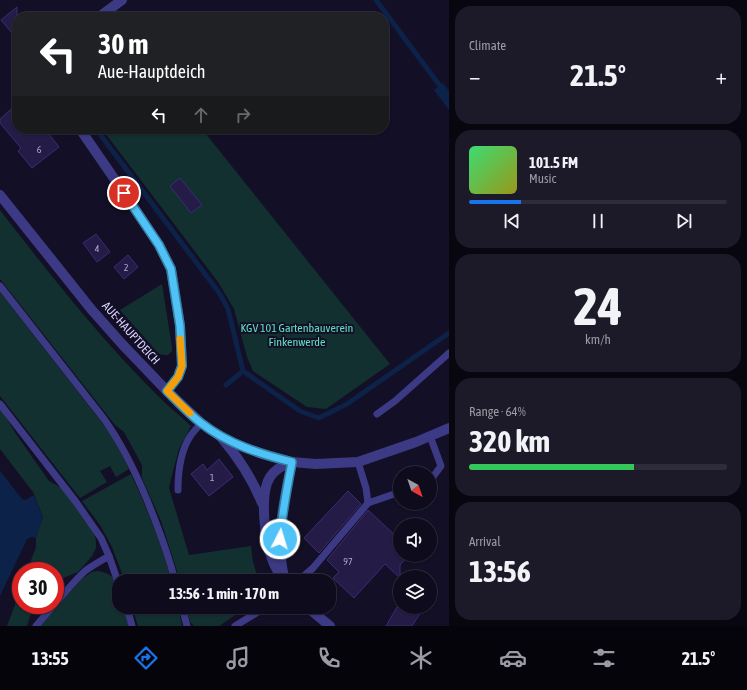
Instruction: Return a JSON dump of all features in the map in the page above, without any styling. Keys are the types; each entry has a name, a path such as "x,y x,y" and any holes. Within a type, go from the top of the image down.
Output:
{"street":[{"path":"106,12 122,0"},
{"path":"83,134 152,233 171,269 180,326 182,366 178,377 167,391"},
{"name":"AUE-HAUPTDEICH","path":"0,195 91,309 122,344 167,391 201,423 232,443 269,456 292,462 316,464 358,462 416,442 449,428"},
{"path":"222,437 238,457 248,473 264,507"},
{"path":"279,574 268,547 264,493 270,477 282,465 292,462 286,490 280,539 283,574"},
{"path":"315,614 330,626"}],"lane":[{"path":"0,286 100,412 115,435 134,470 160,531 173,574"},
{"path":"377,414 395,402 449,353"},
{"path":"0,404 76,502 101,538 115,574"},
{"path":"178,490 178,471 183,450 190,436 201,423"},
{"path":"430,436 441,466 437,471"},
{"path":"358,462 366,488 368,503"},
{"path":"306,574 313,568 368,503 393,494"},
{"path":"64,593 84,572 109,556"},
{"path":"36,626 46,614"},
{"path":"129,614 132,626"},
{"path":"184,614 187,626"},
{"path":"235,626 255,614"}],"green space":[{"name":"KGV 101 Gartenbauverein Finkenwerde","path":"106,134 206,134 390,364 326,409 307,407 253,371 247,357 234,309 218,282"},
{"path":"0,210 98,332 140,378 191,426 179,449 169,488 189,555 251,546 253,562 257,574 178,574 161,521 142,478 142,465 124,432 115,425 0,279"},
{"path":"162,284 172,347 172,351 168,355 159,354 120,310"},
{"path":"0,292 106,428 114,439 129,469 116,477 110,466 100,471 107,482 80,498 0,396"},
{"path":"0,407 16,434 49,481 63,489 95,536 96,548 92,556 78,572 64,578 64,562 30,562 36,547 36,538 43,517 33,492 0,449"},
{"path":"131,474 154,527 169,574 122,574 112,547 100,525 82,501"},
{"path":"98,571 112,577 112,614 126,614 129,626 40,626 51,614 64,614 64,599 83,578 92,572"},
{"path":"12,613 12,614 32,614 27,626 7,626"},
{"path":"134,614 179,614 182,626 138,626"},
{"path":"188,614 237,614 219,626 194,626 190,622"}],"water":[{"path":"443,83 449,91 449,110 434,90"},
{"path":"0,471 22,499 26,500 34,496 43,517 36,538 31,537 27,539 16,562 12,562 12,571 0,596"}],"building":[{"path":"17,7 17,12 12,12 12,33 1,20"},
{"path":"12,108 12,134 49,134 59,147 32,168 18,151 21,148 0,123 0,119"},
{"path":"180,178 202,205 191,213 170,186"},
{"path":"96,234 110,252 97,262 83,243"},
{"path":"128,255 138,267 124,279 114,267"},
{"path":"219,459 233,477 209,496 191,474 203,464 207,470"},
{"path":"348,491 361,504 319,553 304,538"},
{"path":"368,510 393,533 393,562 403,562 400,565 400,570 393,570 393,571 385,564 354,598 336,581 336,575 339,572 327,560"},
{"path":"393,614 420,614 412,626 386,626"}],"waterway":[{"path":"376,0 385,12"},
{"path":"389,17 449,98"},
{"path":"100,134 220,294 228,309 243,371"},
{"path":"226,385 243,371 300,411 319,418 347,404 449,333"}],"slow traffic":[{"path":"180,339 182,366 178,377 167,391 190,413"}],"route":[{"path":"124,193 159,245 171,269 180,326 182,366 178,377 167,391 201,423 232,443 262,454 292,462 286,490 280,539"}]}
